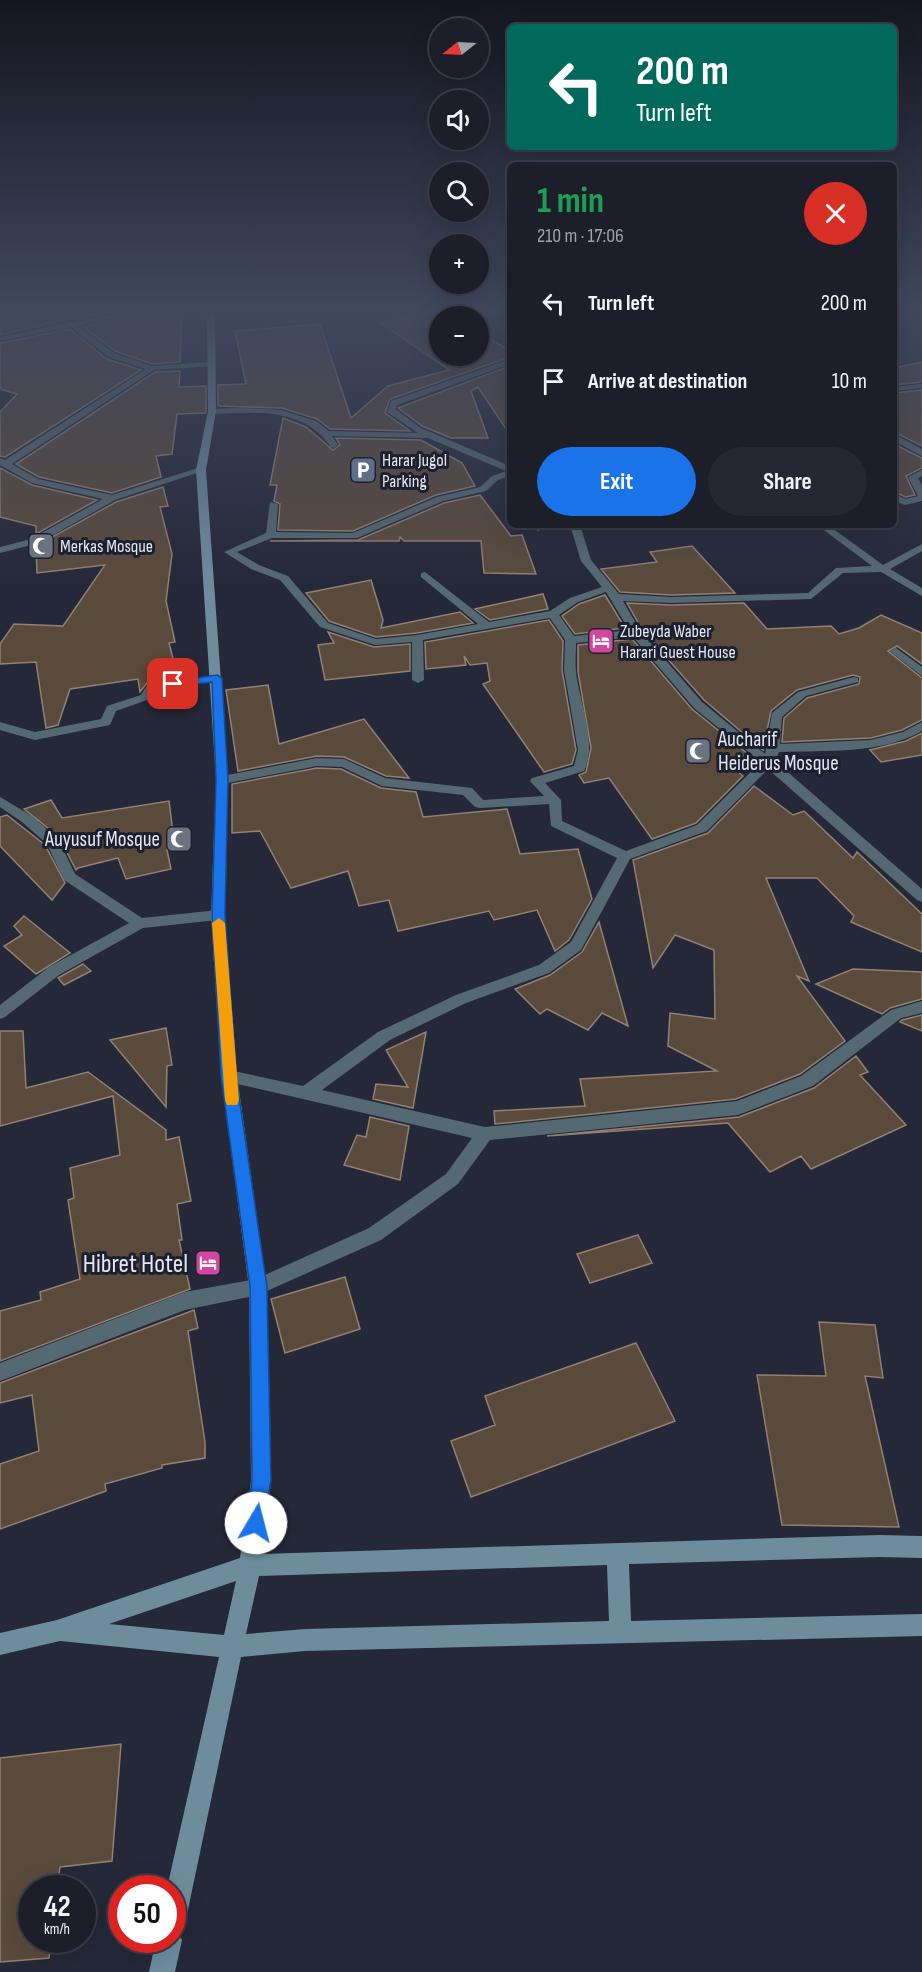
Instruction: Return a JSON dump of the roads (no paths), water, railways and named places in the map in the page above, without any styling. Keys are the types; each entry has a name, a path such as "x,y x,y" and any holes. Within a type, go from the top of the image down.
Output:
{"main road":[{"path":"183,1875 250,1565 261,1481 258,1287 229,1076 218,915 222,780 217,678 201,470 212,402"},
{"path":"0,1644 57,1631 250,1565 879,1546 922,1547"},
{"path":"618,1554 620,1632"},
{"path":"57,1631 232,1647 305,1640 922,1625"},
{"path":"162,1972 166,1953"}],"street":[{"path":"98,402 3,462 35,481 112,498"},
{"path":"394,402 390,410 429,436 494,460 507,469"},
{"path":"212,411 278,412 309,421 330,433 429,436"},
{"path":"330,433 334,445"},
{"path":"897,439 922,453"},
{"path":"0,550 35,541 112,498 201,470"},
{"path":"507,472 495,478 483,489 440,499 354,536 271,535 230,552 255,567 285,578 324,625 375,642 417,638 553,614 574,600 612,592 671,600 811,596 840,570 883,569 922,547"},
{"path":"897,498 905,502 922,497 913,477 922,473"},
{"path":"271,535 273,504"},
{"path":"576,528 586,561 612,592 636,633 698,705 771,755 922,897"},
{"path":"826,528 883,569 922,593"},
{"path":"425,575 486,625"},
{"path":"553,614 571,640 570,670 584,750 580,768 536,781 555,800 556,823 625,856"},
{"path":"571,640 636,633"},
{"path":"417,638 418,680"},
{"path":"896,651 922,673"},
{"path":"0,726 35,736 106,722 111,709 146,698 151,687 217,678"},
{"path":"306,1093 384,1036 461,999 544,969 576,946 625,856 702,828 771,755 776,716 802,694 854,680"},
{"path":"771,755 870,744 909,735 922,726"},
{"path":"222,780 317,762 344,763 382,782 467,791 480,804 555,800"},
{"path":"0,801 27,819 53,842 69,877 140,923"},
{"path":"0,1013 54,971 140,923 218,915"},
{"path":"229,1076 485,1134 738,1108 807,1081 896,1014 922,1007"},
{"path":"0,1372 185,1301 258,1287 375,1234 452,1179 485,1134"}],"place":[{"name":"Harar Jugol Parking","path":"363,470"},
{"name":"Merkas Mosque","path":"41,546"},
{"name":"Zubeyda Waber Harari Guest House","path":"601,641"},
{"name":"Aucharif Heiderus Mosque","path":"698,751"},
{"name":"Auyusuf Mosque","path":"179,839"},
{"name":"Hibret Hotel","path":"208,1263"}]}
